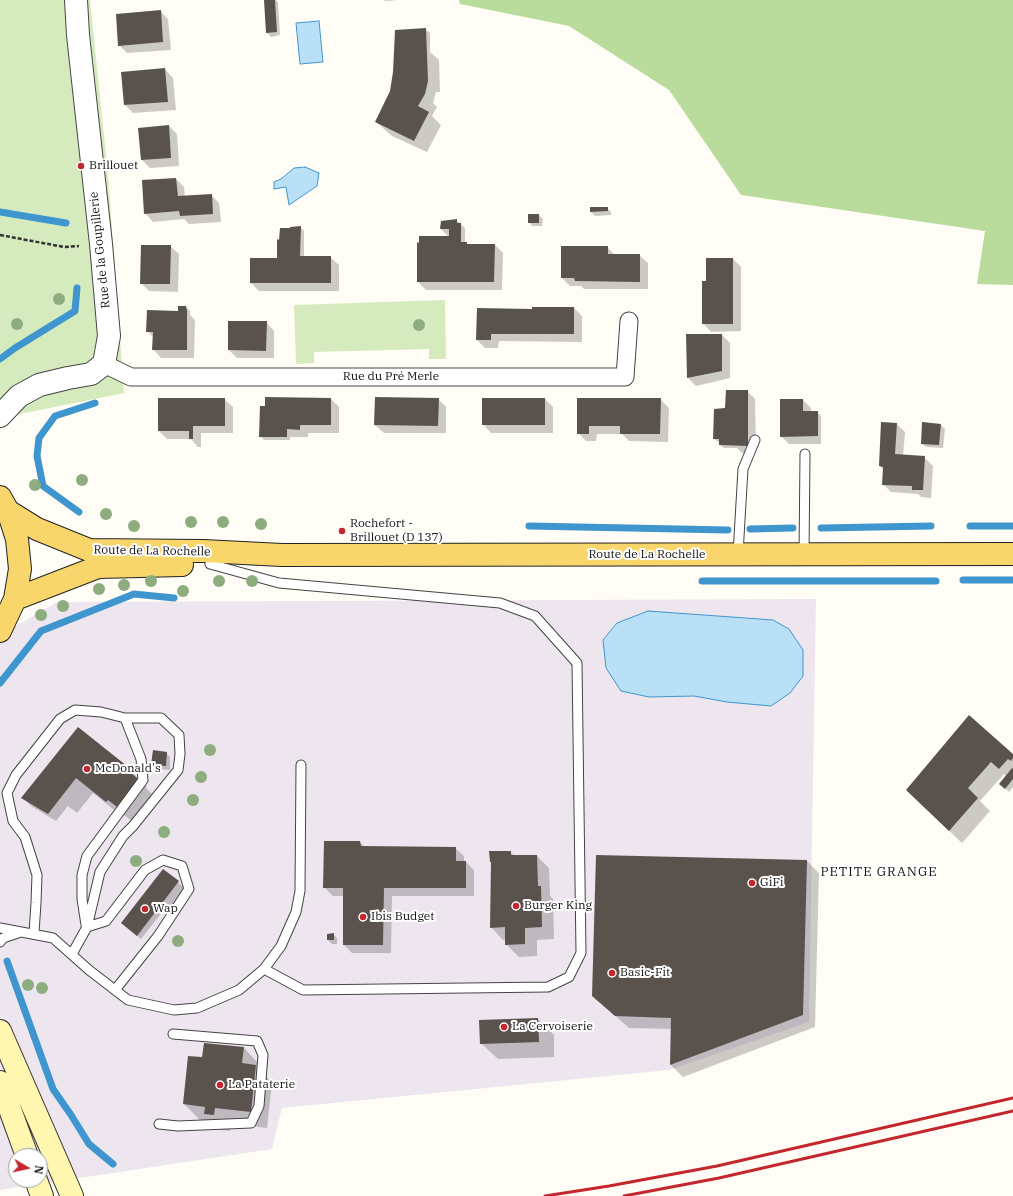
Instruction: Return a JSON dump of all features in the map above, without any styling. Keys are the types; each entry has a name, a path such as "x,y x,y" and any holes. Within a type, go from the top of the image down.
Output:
{"main road":[{"name":"Route de La Rochelle","path":"4,504 37,529 89,550 203,551 282,555 1013,554"},
{"path":"0,631 15,599 20,569 17,539 4,504"},
{"name":"Route de La Rochelle","path":"15,599 98,567 210,564 282,555"},
{"path":"0,1032 72,1196"},
{"path":"0,1082 24,1148"}],"street":[{"name":"Rue de la Goupillerie","path":"76,0 85,106 101,244 109,336 104,364"},
{"name":"Rue du Pré Merle","path":"104,364 131,377 625,377 629,321"},
{"path":"2,419 19,396 39,385 91,374 104,364"}],"lane":[{"path":"738,555 743,469 755,440"},
{"path":"804,554 805,454"},
{"path":"210,564 280,582 500,603 535,616 577,663 580,806 580,953 569,977 548,987 303,990 264,969"},
{"path":"34,933 37,876 25,837 13,821 6,793 16,775 60,718 75,710 101,712 124,718 161,718 179,735 180,754 178,770 133,826 123,836 100,872 86,927 72,954"},
{"path":"86,927 82,899 82,875 87,856 143,780 141,759 124,718"},
{"path":"0,928 34,933 53,938 89,970 128,1000 174,1010 197,1008 240,990 264,969 281,946 296,912 300,891 301,765"},
{"path":"86,927 106,921 145,870 163,860 182,866 189,889 158,936 115,990"},
{"path":"0,942 3,938 23,932"},
{"path":"159,1124 178,1126 251,1123 259,1106 263,1055 257,1041 173,1034"}],"path":[{"path":"0,235 64,247 101,244"}],"shaded area":[{"path":"816,599 809,1022 669,1070 282,1108 272,1149 48,1183 48,1148 8,1148 8,1188 13,1188 0,1190 0,635 57,602"}],"green space":[{"path":"0,0 90,0 108,175 124,393 0,418"},
{"path":"459,0 1013,0 1013,285 977,284 985,231 741,195 669,90 569,26 460,4"},
{"path":"445,300 446,359 429,359 429,349 314,352 314,363 296,364 294,305"}],"water":[{"path":"319,21 323,62 300,64 296,23"},
{"path":"305,167 319,173 317,186 289,205 286,187 274,189 274,182 281,179 294,168"},
{"path":"648,611 773,620 789,629 803,650 803,676 790,693 771,706 727,702 694,696 649,697 621,691 606,668 603,640 617,623"}],"building":[{"path":"264,0 275,0 277,32 266,33"},
{"path":"161,10 163,42 118,46 116,14"},
{"path":"426,28 428,81 425,94 418,106 429,112 414,141 375,122 390,91 393,72 395,30"},
{"path":"165,68 168,102 124,105 121,72"},
{"path":"169,125 171,158 141,160 138,128"},
{"path":"176,178 178,196 212,194 213,214 180,216 179,211 144,214 142,180"},
{"path":"590,207 608,207 608,211 590,212"},
{"path":"528,214 539,214 539,223 528,223"},
{"path":"457,219 457,223 461,223 461,242 467,242 467,244 495,244 494,282 417,282 417,242 419,243 419,236 449,236 449,229 440,229 441,221"},
{"path":"301,226 300,256 331,256 331,283 250,283 250,258 277,258 277,239 279,240 280,228"},
{"path":"141,245 171,245 170,284 140,284"},
{"path":"561,246 608,246 608,254 640,254 640,282 575,281 574,278 561,278"},
{"path":"706,258 733,258 733,324 702,324 702,281 706,281"},
{"path":"178,306 186,306 187,350 152,350 153,332 146,332 147,310 178,311"},
{"path":"532,307 574,307 574,334 491,334 491,340 476,340 477,308 532,309"},
{"path":"228,321 267,321 266,351 228,350"},
{"path":"686,334 722,334 722,371 687,378"},
{"path":"726,390 748,390 748,446 719,445 719,439 713,439 714,409 725,408"},
{"path":"265,397 331,398 331,425 300,425 300,430 287,429 287,437 259,437 260,406 265,406"},
{"path":"375,397 439,398 438,426 374,425"},
{"path":"158,398 225,398 225,426 193,426 193,439 189,439 189,431 158,431"},
{"path":"482,398 545,398 545,425 482,425"},
{"path":"577,398 661,398 660,434 620,434 620,426 589,426 589,434 577,434"},
{"path":"780,399 803,399 803,411 818,411 818,436 780,437"},
{"path":"881,422 897,423 895,454 925,456 923,490 912,490 912,486 882,485 883,467 879,466"},
{"path":"922,422 941,424 939,445 921,444"},
{"path":"969,715 1013,754 1013,758 1011,761 1008,759 999,769 991,762 968,788 978,798 949,831 906,790"},
{"path":"78,727 132,770 130,772 139,780 117,807 108,800 106,802 76,778 48,814 21,798"},
{"path":"153,750 167,752 166,766 151,765"},
{"path":"1012,768 1013,779 1005,789 999,784"},
{"name":"Ibis Budget","path":"324,841 360,841 361,846 456,847 456,861 466,861 466,888 384,888 383,945 343,945 343,888 323,888"},
{"name":"Burger King","path":"489,851 511,851 511,855 537,855 538,886 541,886 542,927 525,928 525,944 505,945 505,927 490,928 491,862"},
{"path":"596,855 807,860 803,1015 670,1065 671,1018 615,1016 592,996"},
{"path":"163,869 179,881 137,936 121,923"},
{"path":"334,933 334,940 327,940 327,934"},
{"path":"538,1018 539,1042 480,1044 479,1020"},
{"name":"La Pataterie","path":"204,1043 244,1047 242,1063 256,1065 251,1112 215,1108 214,1115 204,1114 205,1107 183,1104 188,1056 202,1057"}],"waterway":[{"path":"0,212 66,223"},
{"path":"0,359 75,311 77,288"},
{"path":"79,512 43,486 37,456 39,438 55,416 95,403"},
{"path":"529,526 728,530"},
{"path":"821,528 931,526"},
{"path":"970,526 1013,526"},
{"path":"750,529 793,528"},
{"path":"963,580 1013,580"},
{"path":"702,581 936,581"},
{"path":"0,683 41,631 134,594 174,598"},
{"path":"7,961 53,1089 89,1144 113,1164"}],"railway":[{"path":"545,1196 717,1166 1013,1098"},
{"path":"624,1196 719,1178 1013,1111"}],"place":[{"name":"Brillouet","path":"81,166"},
{"name":"Rochefort - Brillouet (D 137)","path":"342,531"},
{"name":"McDonald's","path":"87,769"},
{"name":"GiFi","path":"752,883"},
{"name":"Burger King","path":"516,906"},
{"name":"Wap","path":"145,909"},
{"name":"Ibis Budget","path":"363,917"},
{"name":"Basic-Fit","path":"612,973"},
{"name":"La Cervoiserie","path":"504,1027"},
{"name":"La Pataterie","path":"220,1085"}],"district":[{"name":"PETITE GRANGE","path":"879,872"}]}
